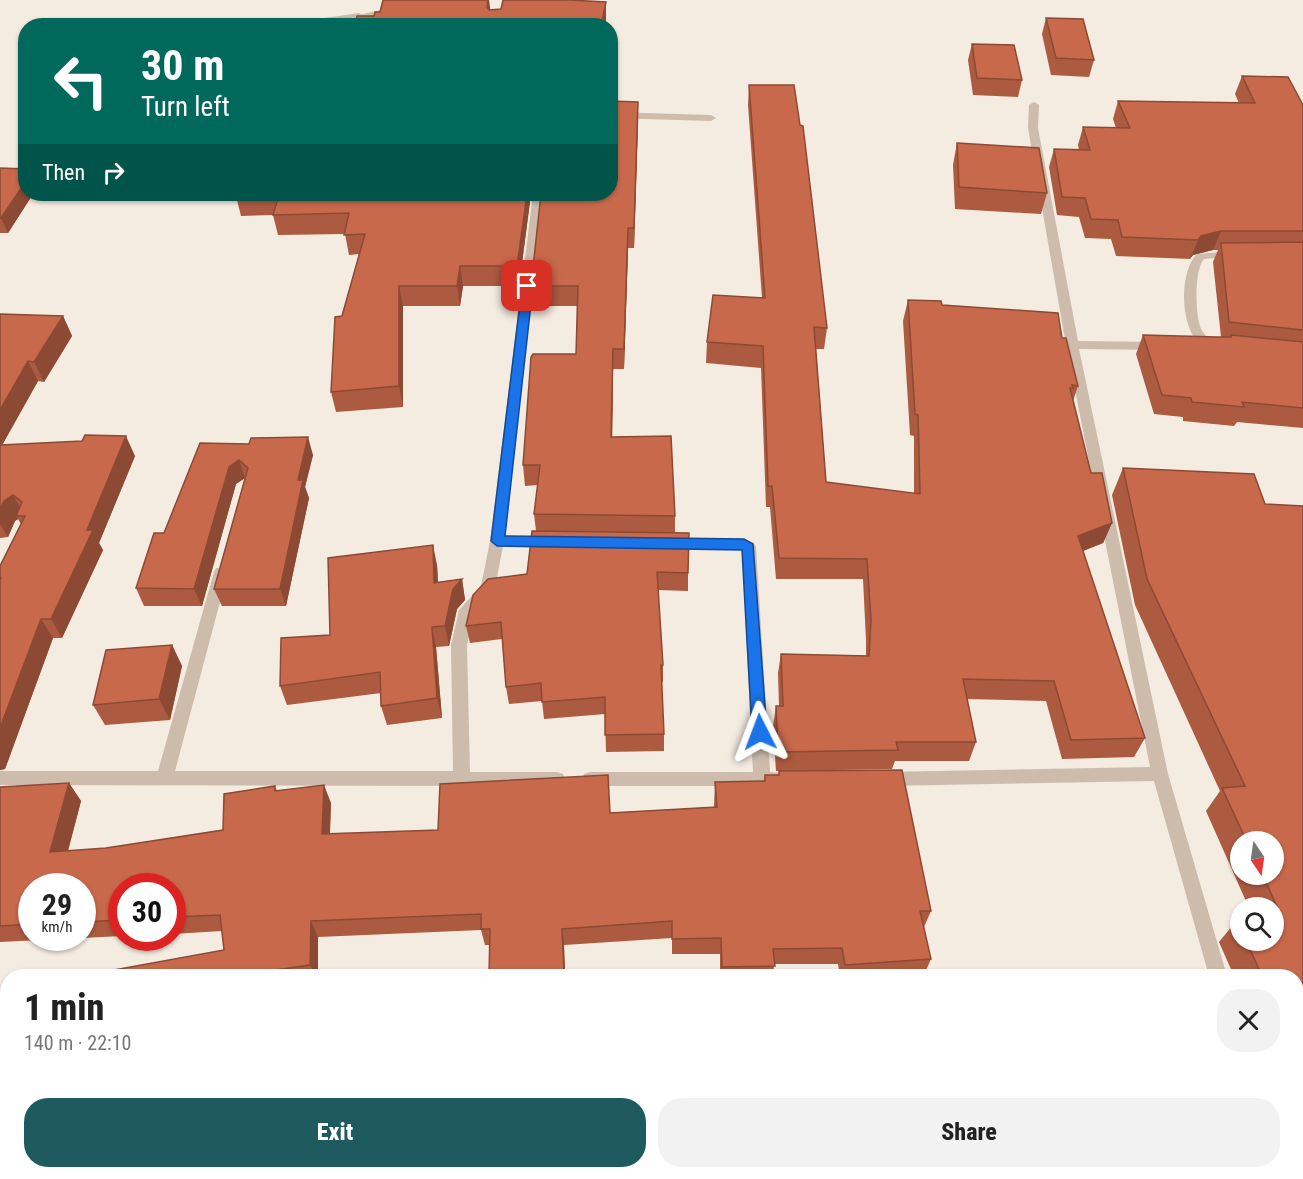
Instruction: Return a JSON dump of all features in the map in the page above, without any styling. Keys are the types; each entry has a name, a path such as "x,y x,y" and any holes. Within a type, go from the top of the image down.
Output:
{"street":[{"path":"370,18 408,8"},
{"path":"1034,105 1034,128 1072,345 1160,774 1216,969"},
{"path":"618,115 711,118"},
{"path":"462,779 459,645 467,610 488,588 497,541 537,201"},
{"path":"1072,345 1216,348 1200,337 1194,327 1190,300 1194,263 1201,256 1248,254"},
{"path":"497,541 568,542"},
{"path":"650,543 744,544 748,547 762,778"},
{"path":"165,778 227,552"},
{"path":"864,779 1160,774"},
{"path":"0,778 806,779"}],"building":[{"path":"383,0 488,0 489,10 501,9 503,0 606,2 603,18 357,18 357,16 374,16 375,12 380,12"},
{"path":"1046,18 1083,19 1094,60 1056,58"},
{"path":"972,44 1014,45 1022,80 977,78"},
{"path":"1242,76 1288,77 1303,105 1303,231 1221,231 1201,236 1198,240 1122,237 1118,220 1091,219 1085,198 1062,197 1054,149 1090,150 1083,127 1130,128 1118,101 1255,103"},
{"path":"749,85 794,85 800,125 803,126 827,328 814,327 826,482 920,494 918,415 915,414 908,300 941,301 942,305 1058,313 1062,338 1066,338 1078,386 1072,385 1073,388 1070,388 1091,473 1102,473 1112,523 1078,536 1145,738 1071,740 1054,681 963,679 976,742 896,742 898,750 778,752 776,706 783,706 781,654 869,656 871,620 867,559 779,558 772,486 768,486 763,346 707,342 713,295 765,298"},
{"path":"618,101 638,102 634,228 628,228 624,349 613,349 611,437 671,436 675,516 534,514 540,465 523,465 531,357 533,354 576,354 578,286 531,286 540,201 618,201"},
{"path":"957,143 1039,148 1047,193 959,187"},
{"path":"0,168 18,169 18,193 0,218"},
{"path":"277,201 526,201 517,266 460,266 457,286 399,286 399,386 331,392 335,317 342,316 365,234 344,235 349,213 273,215"},
{"path":"1303,242 1303,330 1229,322 1221,243"},
{"path":"0,314 63,316 34,362 28,361 0,410"},
{"path":"1143,335 1231,337 1231,335 1303,342 1303,408 1242,402 1244,407 1192,402 1191,398 1162,395"},
{"path":"85,435 126,436 87,530 93,530 51,619 41,619 0,728 0,566 25,516 16,516 22,502 13,495 4,501 0,509 0,445 82,441"},
{"path":"308,437 298,480 303,480 280,589 214,589 248,468 239,460 229,467 194,589 136,588 154,533 164,533 200,443 249,444 251,438"},
{"path":"1123,468 1254,474 1265,504 1303,506 1303,969 1259,969 1251,951 1284,951 1284,897 1273,897 1267,885 1284,885 1284,831 1242,831 1222,788 1245,786 1147,579"},
{"path":"532,531 689,533 688,573 657,572 663,665 661,665 664,734 605,735 605,697 542,702 541,683 506,687 501,622 466,626 473,595 488,579 527,574"},
{"path":"433,545 434,583 462,579 453,589 445,626 432,627 437,698 381,706 380,672 280,686 281,638 330,635 328,558"},
{"path":"172,645 159,699 93,705 106,650"},
{"path":"902,770 931,911 920,911 931,959 845,965 842,948 773,949 775,966 722,967 721,938 672,939 672,921 562,929 564,969 489,969 490,929 481,929 481,914 311,921 310,965 282,969 120,969 224,950 220,915 186,916 186,873 108,873 108,921 96,921 96,873 18,873 18,925 0,926 0,787 69,783 50,852 106,848 223,830 224,794 275,786 275,791 324,785 322,834 438,830 440,784 608,775 610,813 717,807 715,782 765,781 765,775 779,775 779,771"}],"route":[{"path":"527,286 497,541 744,544 748,547 760,732"}]}
